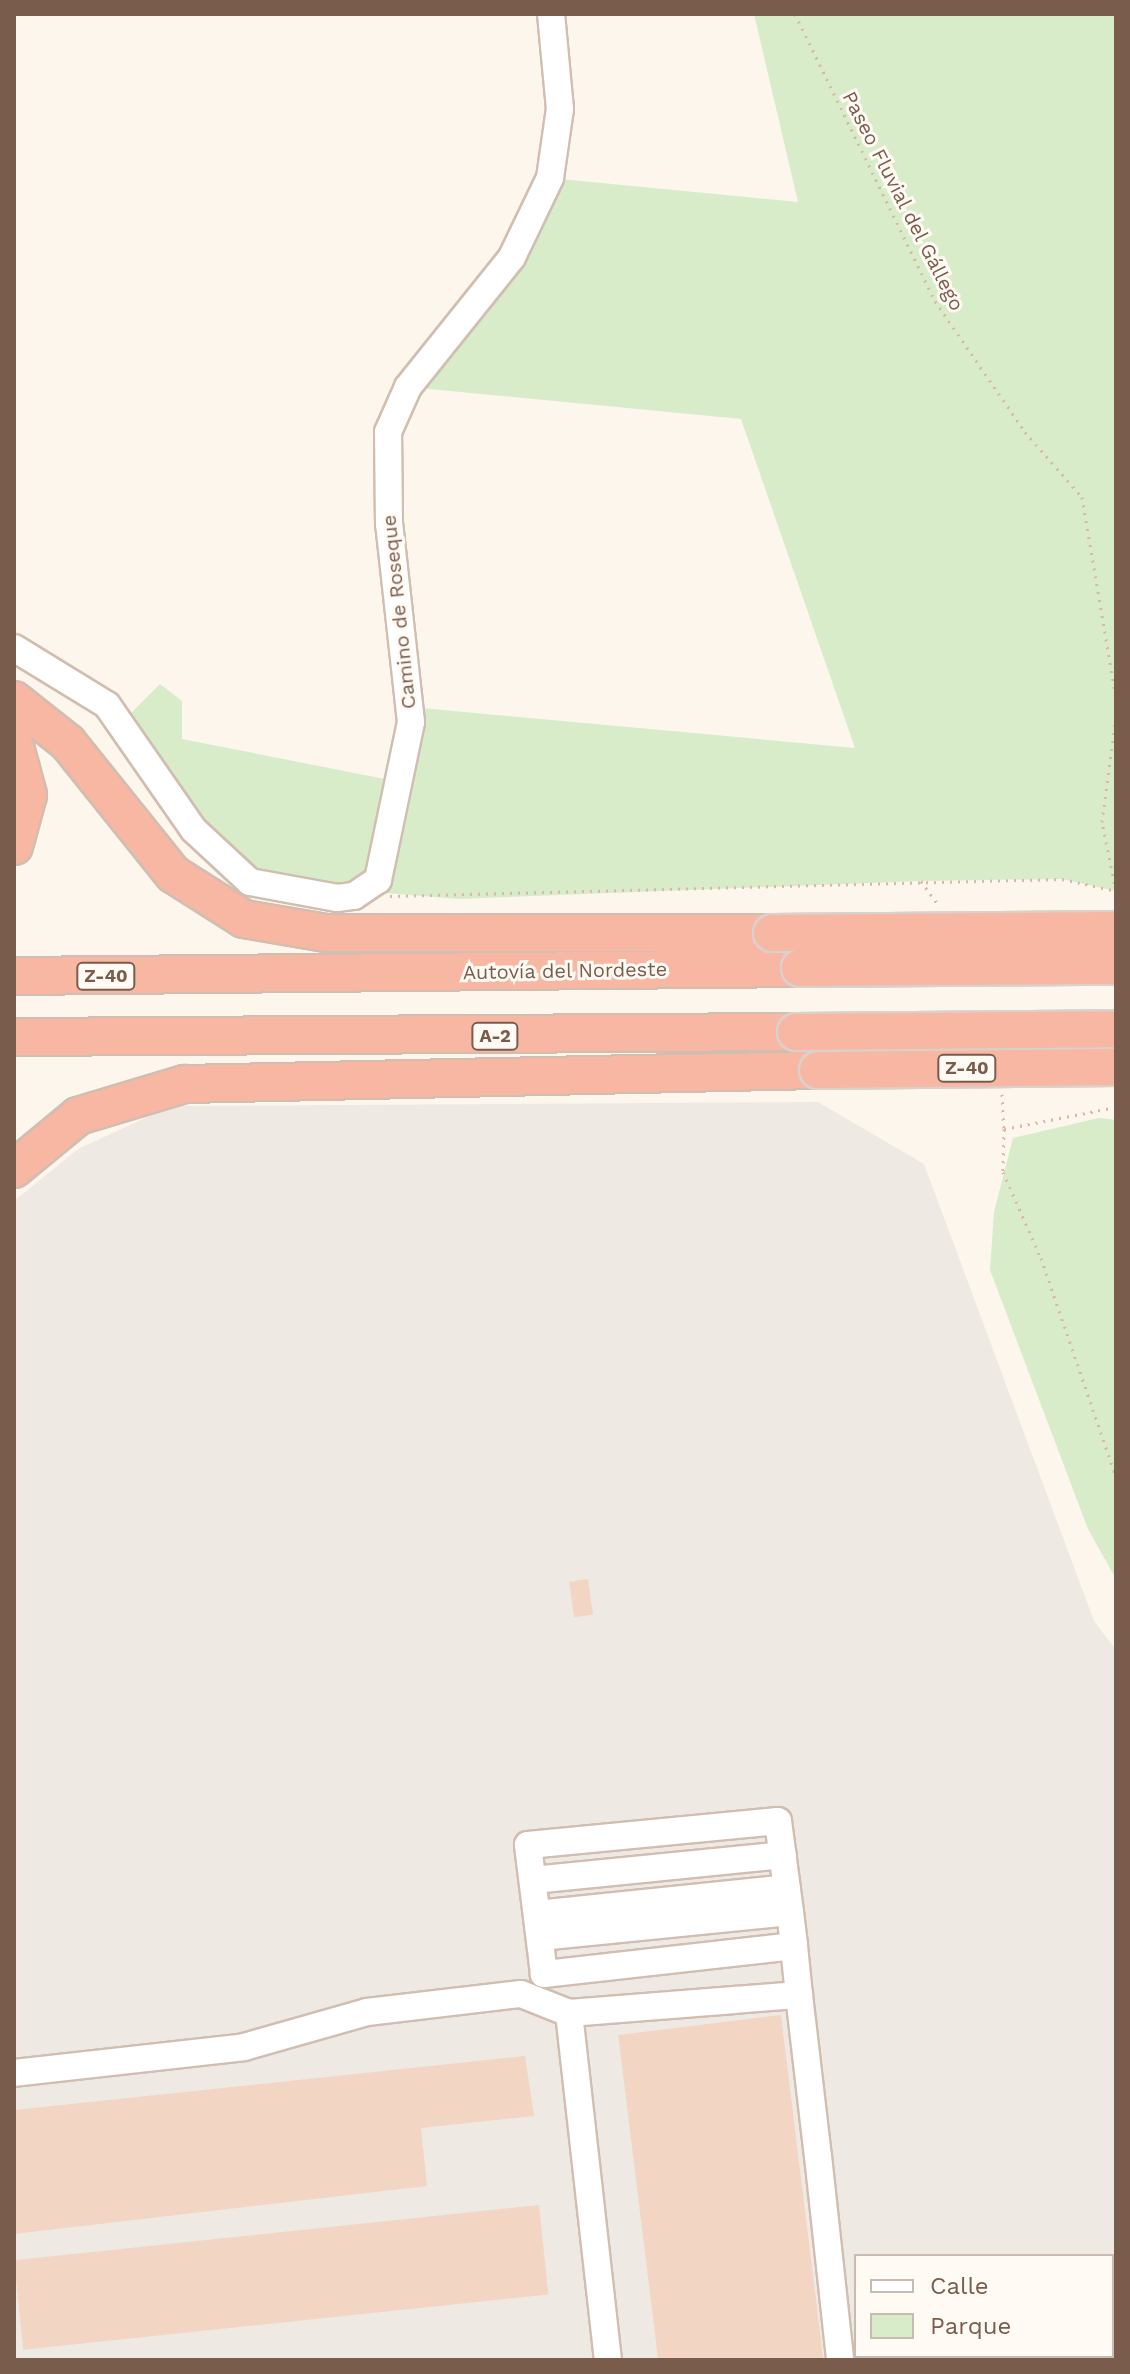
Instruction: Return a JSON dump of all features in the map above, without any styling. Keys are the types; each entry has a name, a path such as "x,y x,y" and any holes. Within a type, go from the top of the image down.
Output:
{"highway":[{"path":"14,700 68,743 173,874 244,919 326,933 1116,930"},
{"path":"14,743 28,795 14,846"},
{"path":"199,975 242,954 552,948 772,933"},
{"name":"Autovía del Nordeste","path":"14,976 1116,966"},
{"name":"A-2","path":"193,1036 1116,1029"},
{"name":"Z-40","path":"14,1037 193,1036 332,1056 643,1061 735,1071 1116,1067"},
{"path":"14,1169 78,1116 185,1084 735,1071"}],"street":[{"name":"Camino de Roseque","path":"367,891 388,853 411,722 389,524 388,432 408,387 512,257 550,178 560,109 551,14"},
{"path":"14,648 107,705 194,830 250,882 307,897 367,891"},
{"path":"794,1946 544,1974 528,1845 778,1821 794,1946 840,2360"},
{"path":"533,1880 783,1855"},
{"path":"538,1925 788,1900"},
{"path":"14,2073 244,2047 367,2012 521,1994 569,2013 799,1995"},
{"path":"569,2013 608,2360"}],"path":[{"name":"Paseo Fluvial del Gállego","path":"795,14 935,301 1025,432 1082,497 1116,697"},
{"path":"367,891 528,898 921,881 1062,879 1116,891 1102,822 1116,717"},
{"path":"921,881 937,903"},
{"path":"1116,1109 1004,1129 1003,1172 1041,1258 1116,1477"}],"shaded area":[{"path":"818,1102 924,1164 1094,1621 1116,1650 1116,2360 14,2360 14,1201 78,1149 171,1106"}],"green space":[{"path":"754,14 1116,14 1116,891 1062,879 921,881 459,899 250,882 121,723 160,684 182,701 182,739 400,782 411,707 855,748 741,419 408,387 550,178 798,202"},
{"path":"1099,1118 1116,1120 1116,1579 1088,1529 990,1270 994,1212 1013,1138"}],"building":[{"path":"588,1579 593,1615 574,1617 569,1582"},
{"path":"781,2015 823,2360 658,2360 618,2035"},
{"path":"525,2056 534,2116 421,2128 427,2186 14,2234 14,2110"},
{"path":"539,2205 548,2295 23,2350 14,2260"}]}
